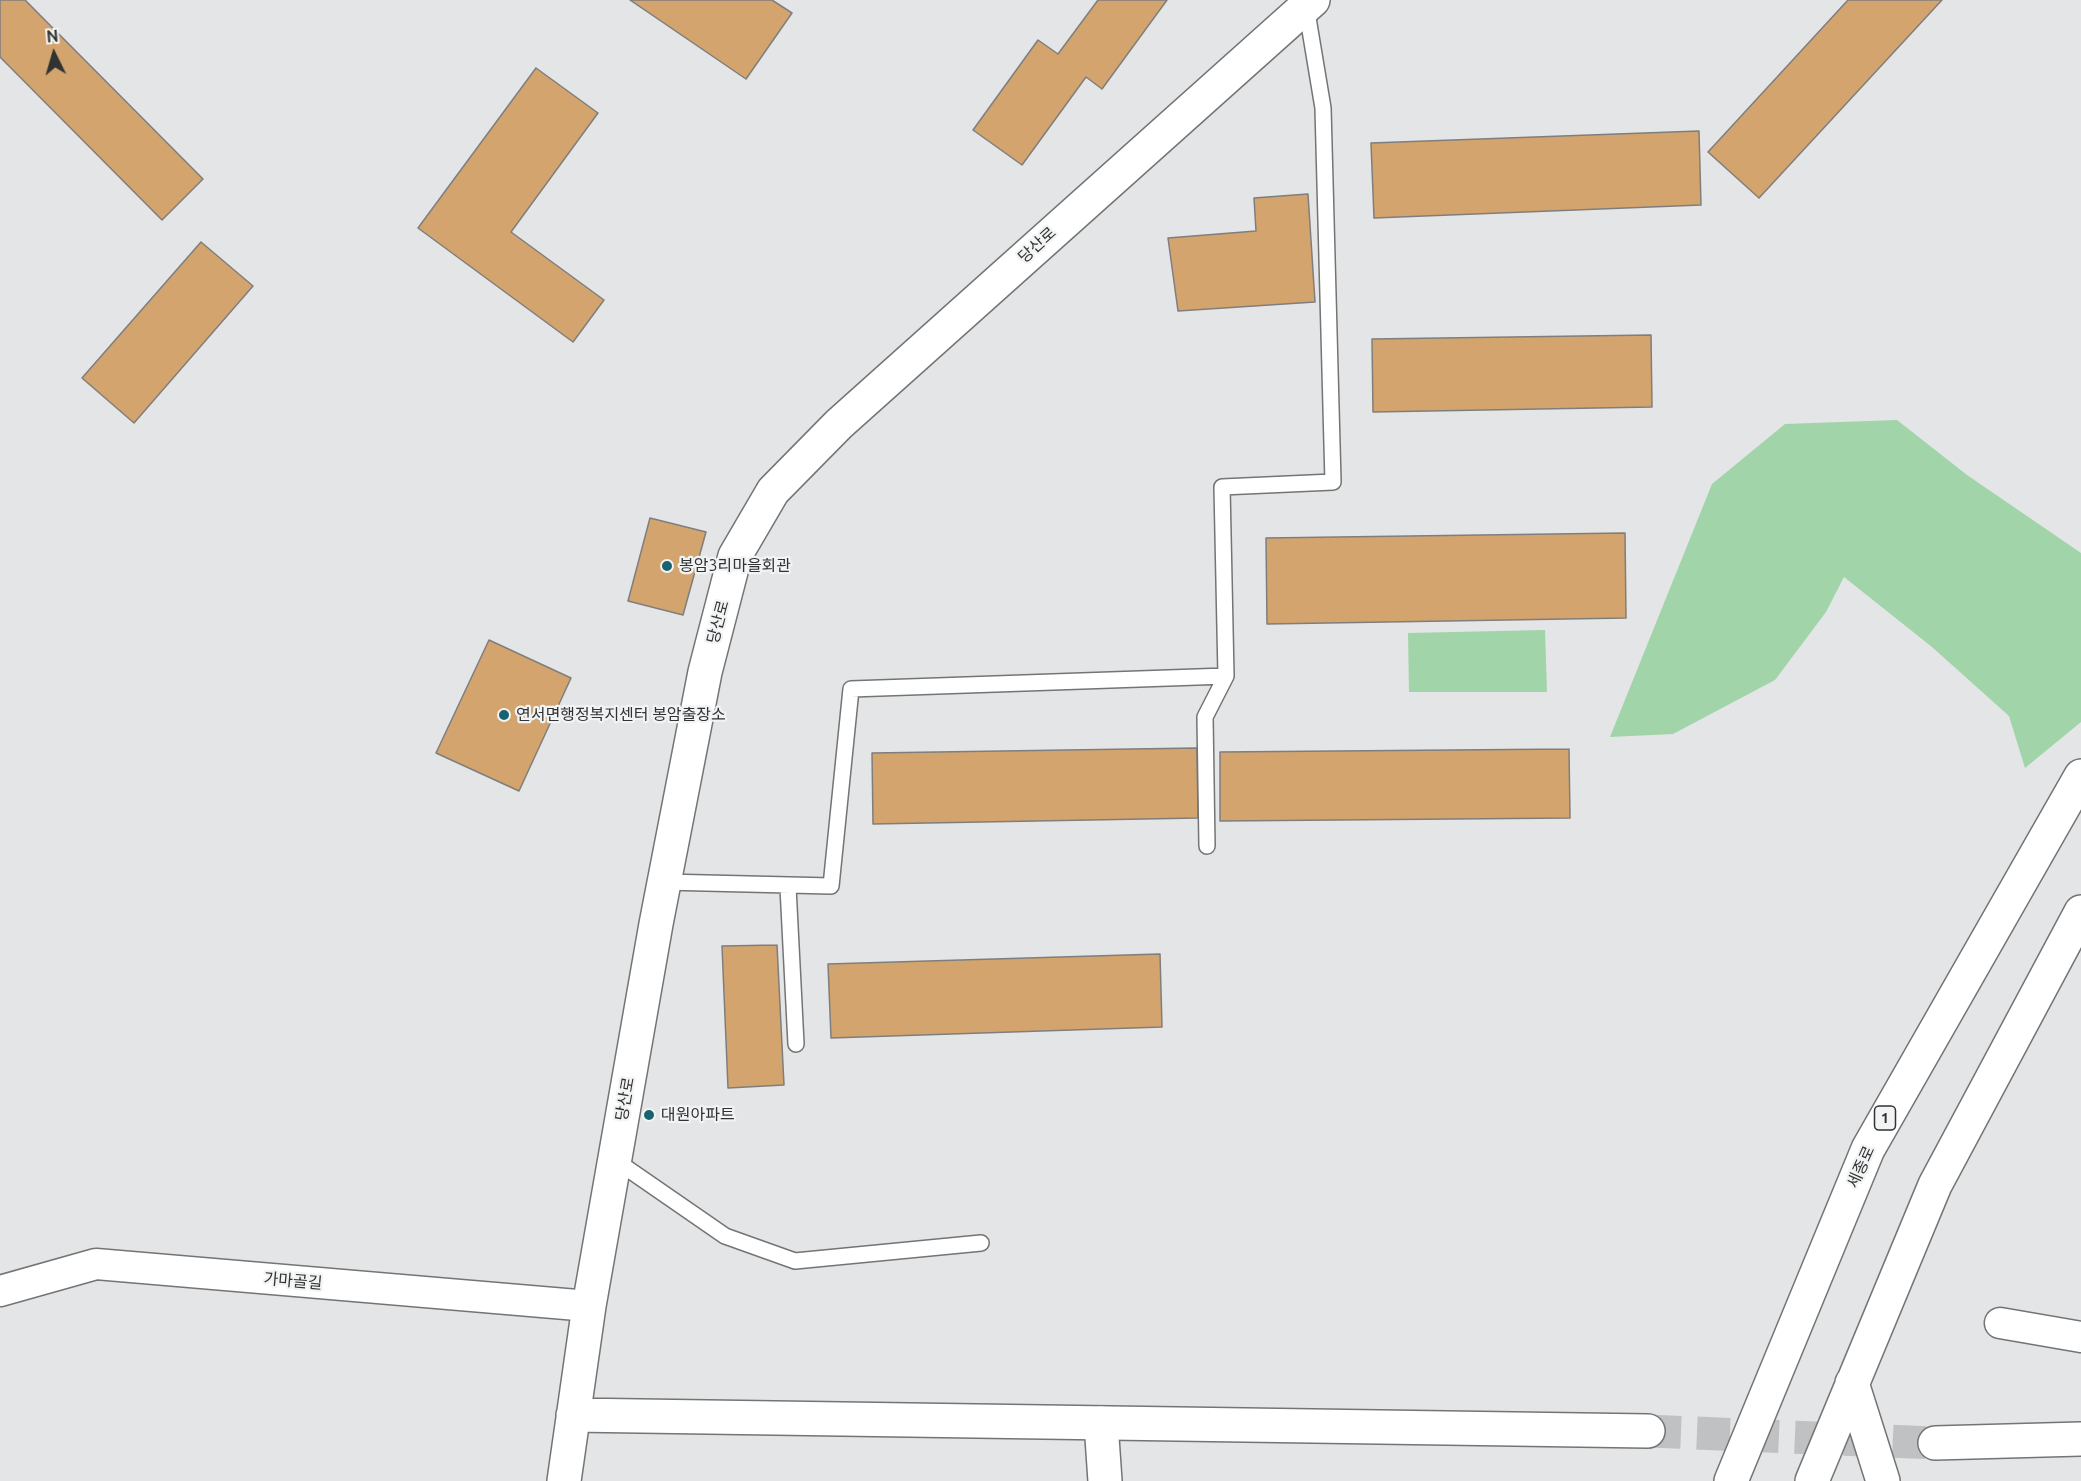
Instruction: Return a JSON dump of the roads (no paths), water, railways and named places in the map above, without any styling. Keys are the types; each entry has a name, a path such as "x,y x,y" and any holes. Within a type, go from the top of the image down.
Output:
{"main road":[{"name":"당산로","path":"564,1481 589,1306 664,882 705,672 735,556 773,491 848,416 1309,3"},
{"name":"세종로","path":"1729,1478 1868,1149 2081,776"},
{"path":"1812,1481 1935,1185 2081,912"},
{"path":"1852,1383 1883,1481"},
{"path":"573,1415 1648,1431"},
{"path":"1101,1423 1106,1481"},
{"path":"1935,1443 2081,1439"}],"street":[{"name":"가마골길","path":"0,1292 96,1264 589,1306"},
{"path":"2000,1323 2081,1337"}],"lane":[{"path":"1207,846 1205,717 1226,676 1222,487 1334,482 1323,108 1309,3"},
{"path":"664,882 831,886 851,689 1226,676"},
{"path":"788,886 796,1044"},
{"path":"615,1160 725,1236 795,1261 981,1243"}],"tunnel":[{"path":"1648,1431 1935,1443"}],"place":[{"name":"봉암3리마을회관","path":"667,566"},
{"name":"연서면행정복지센터 봉암출장소","path":"504,715"},
{"name":"대원아파트","path":"649,1115"}]}
